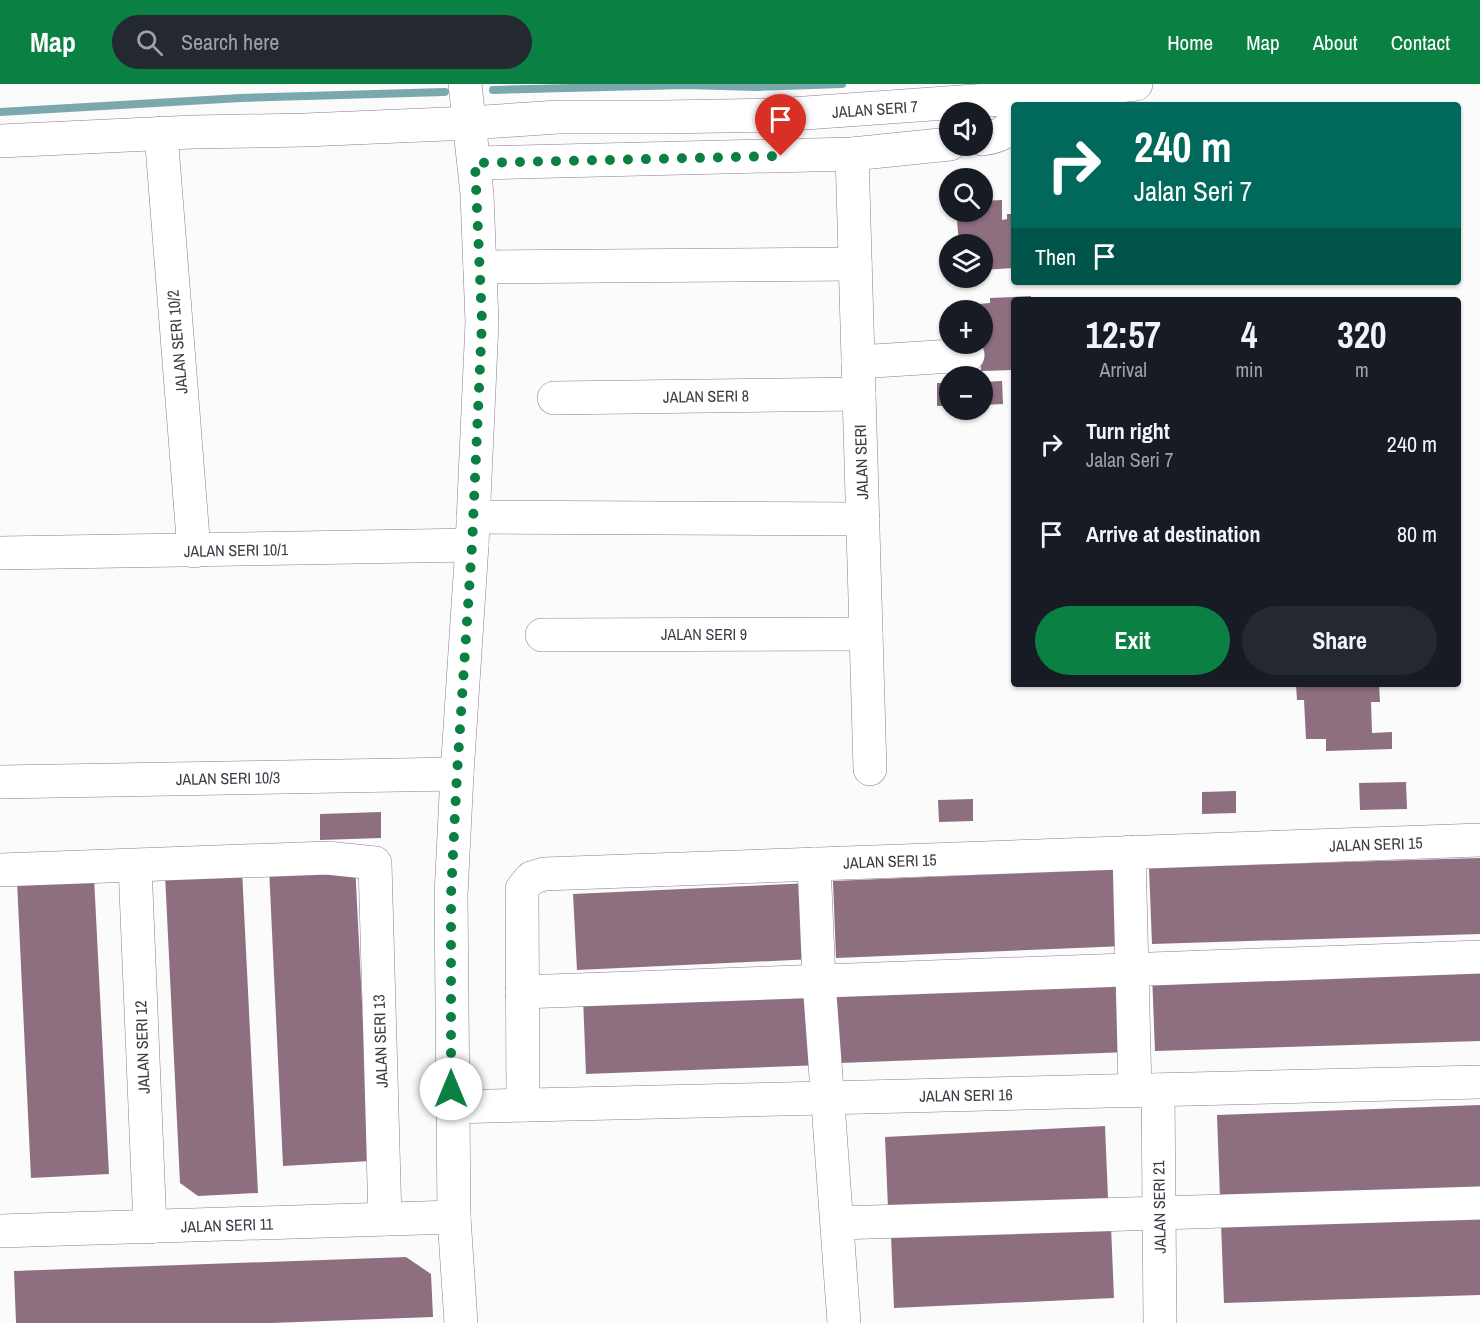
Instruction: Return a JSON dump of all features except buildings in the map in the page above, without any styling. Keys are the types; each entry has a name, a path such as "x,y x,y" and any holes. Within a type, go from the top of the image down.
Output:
{"street":[{"path":"461,1323 454,1217 451,1107 451,895 473,531 482,322 475,163 465,84"},
{"name":"JALAN SERI 7","path":"1041,102 1136,84"},
{"name":"JALAN SERI 7","path":"0,141 161,133 470,123 558,117 777,115 1011,107"},
{"path":"993,136 1002,134 1011,124"},
{"name":"JALAN SERI 10/2","path":"161,133 194,551"},
{"path":"475,163 852,154 939,145"},
{"name":"JALAN SERI","path":"852,154 870,769"},
{"path":"480,267 855,264"},
{"name":"JALAN SERI 8","path":"554,398 858,378 968,355"},
{"name":"JALAN SERI 10/1","path":"0,553 194,551 473,531 863,519"},
{"name":"JALAN SERI 9","path":"542,635 866,634"},
{"name":"JALAN SERI 10/3","path":"0,782 457,774"},
{"name":"JALAN SERI 15","path":"523,1105 522,889 531,878 544,874 1480,840"},
{"name":"JALAN SERI 21","path":"1129,852 1132,970 1159,1213 1160,1323"},
{"name":"JALAN SERI 13","path":"135,866 327,858 375,863 385,1219"},
{"path":"814,864 819,981 844,1323"},
{"path":"0,870 135,866"},
{"name":"JALAN SERI 12","path":"135,866 150,1227"},
{"path":"522,992 1480,957"},
{"name":"JALAN SERI 16","path":"451,1107 1480,1082"},
{"path":"838,1223 1480,1203"},
{"name":"JALAN SERI 11","path":"0,1231 454,1217"}],"waterway":[{"path":"493,90 842,84"},
{"path":"0,112 241,98 445,92"}],"route":[{"path":"451,1089 451,895 472,545 482,322 475,163 781,156"}]}
